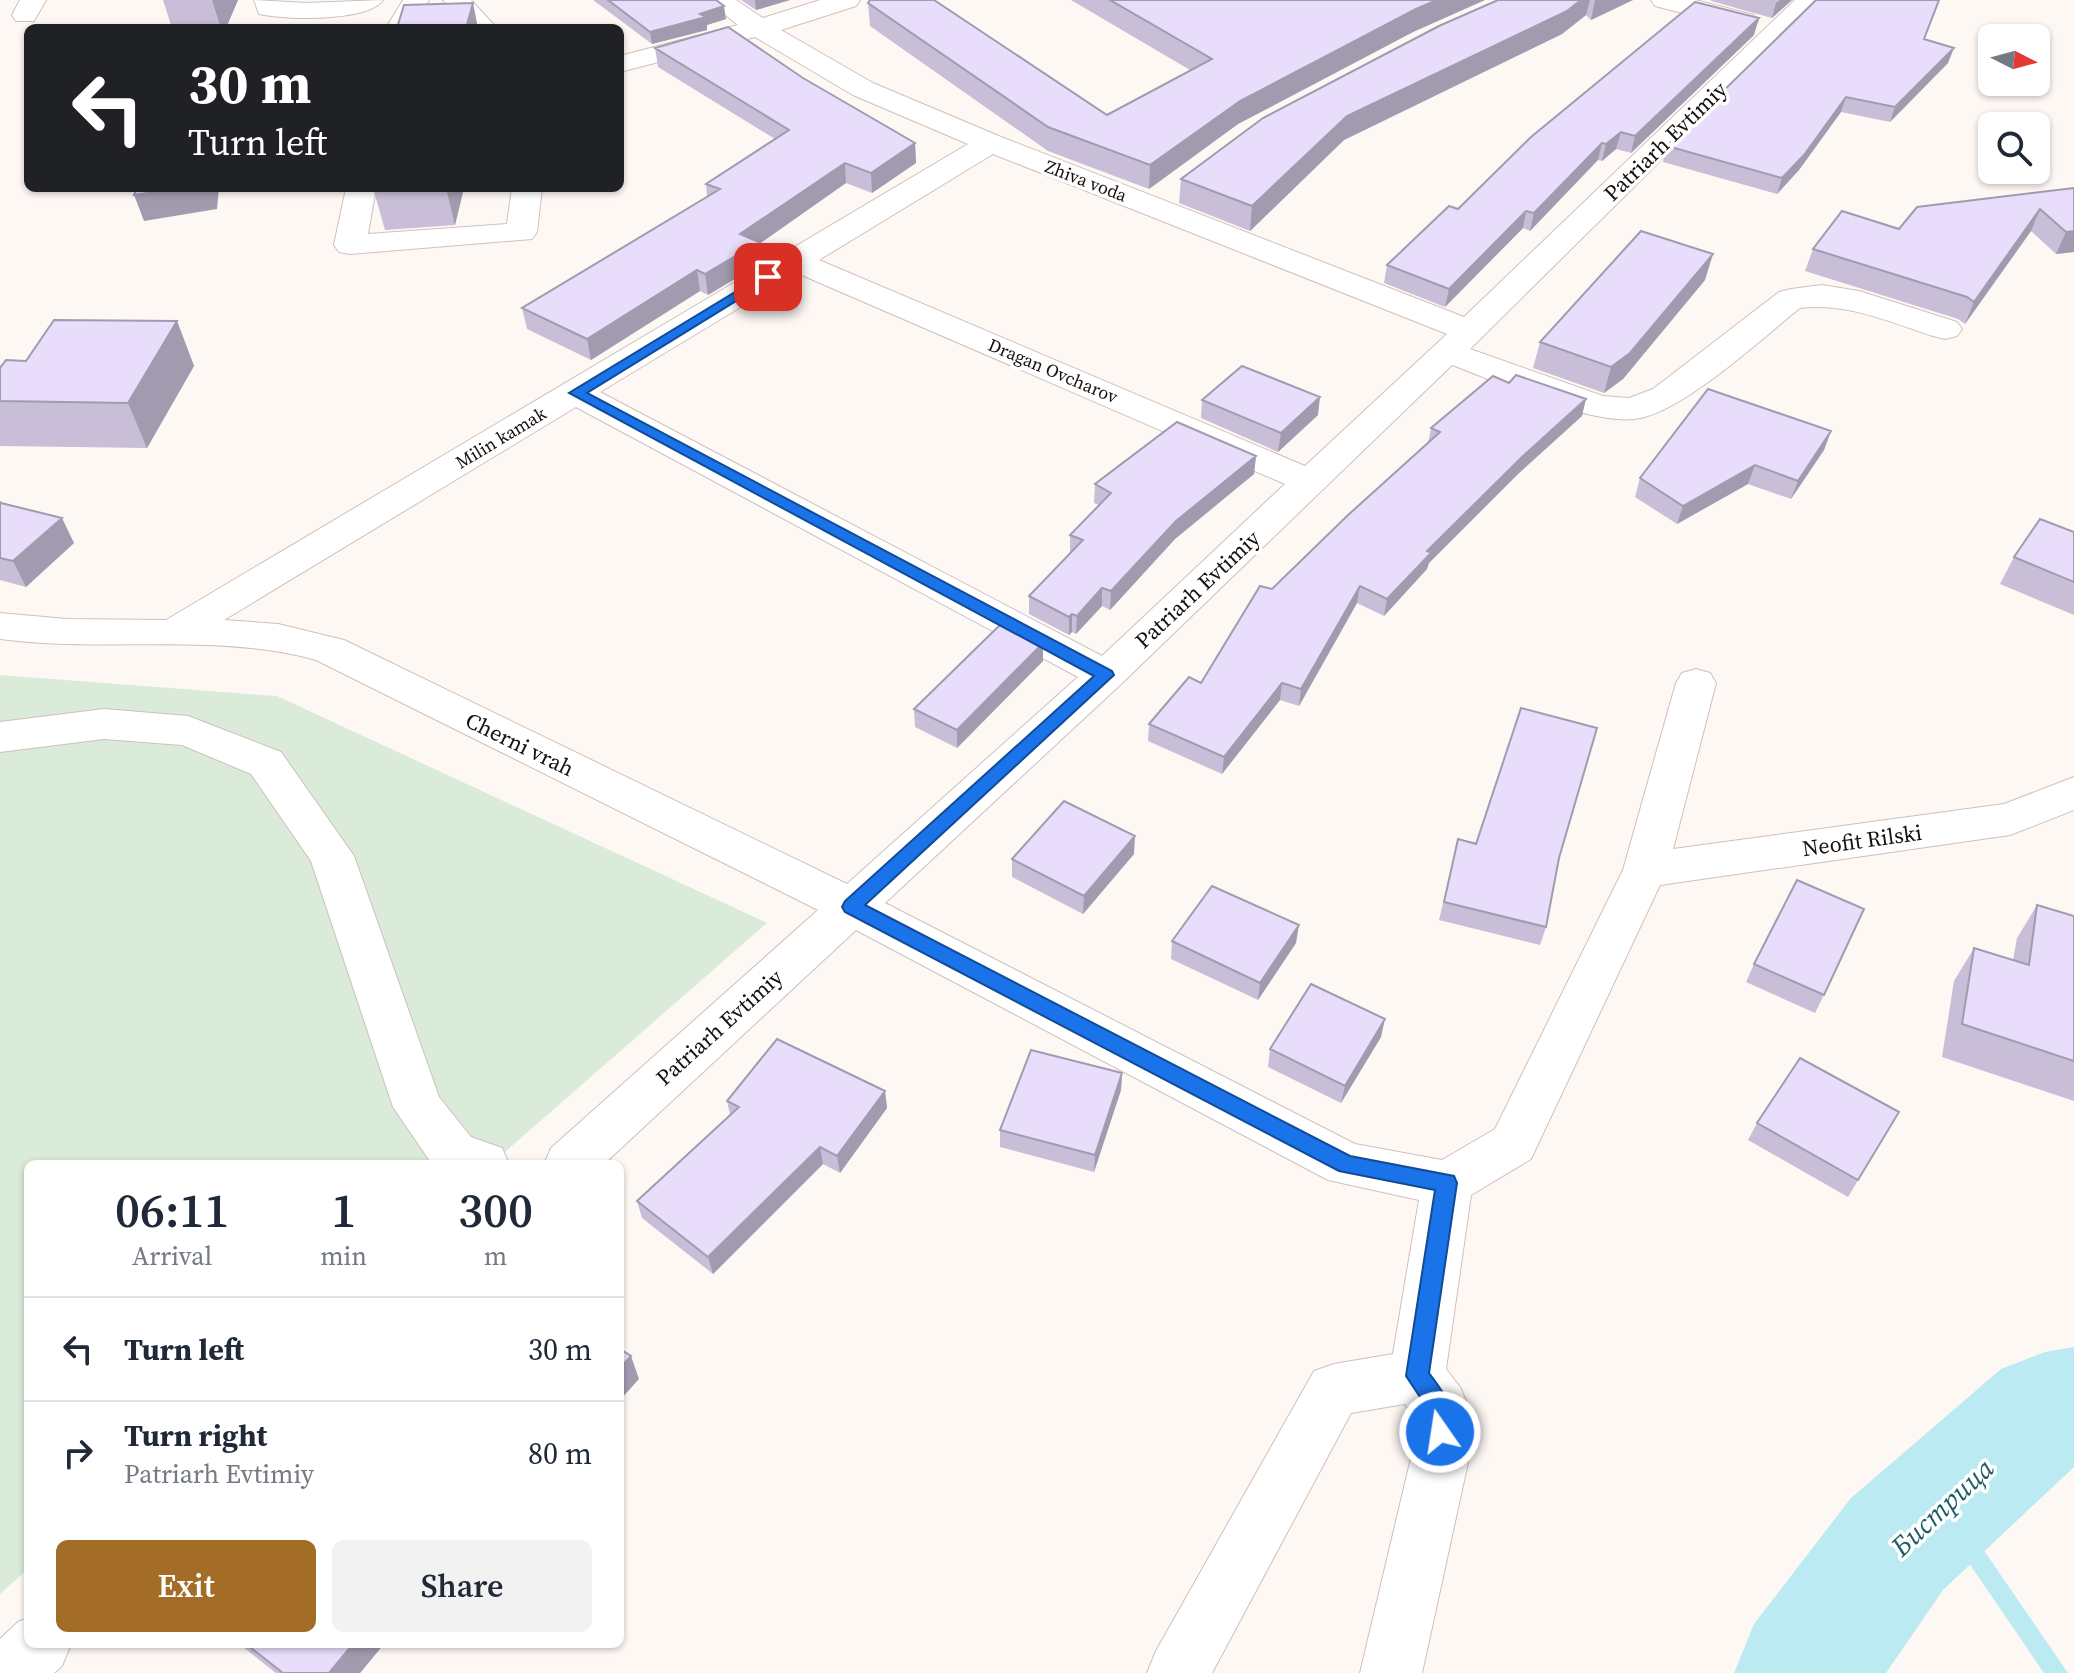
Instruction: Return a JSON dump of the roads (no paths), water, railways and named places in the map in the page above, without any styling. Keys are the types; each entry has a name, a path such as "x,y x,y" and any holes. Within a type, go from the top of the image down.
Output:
{"street":[{"path":"267,0 268,8 294,12 344,8 370,0"},
{"path":"401,24 416,0"},
{"path":"456,0 480,24"},
{"name":"Zhiva voda","path":"719,0 759,28 863,89 1150,206 1598,406 1633,409 1665,396 1791,299 1822,295 1859,301 1945,329"},
{"path":"624,63 759,28 847,0"},
{"path":"1664,0 1778,30"},
{"name":"Patriarh Evtimiy","path":"573,1160 1106,675 1458,342 1810,0"},
{"name":"Milin kamak","path":"175,632 991,143"},
{"path":"1150,206 1175,188"},
{"path":"360,192 350,245 521,232 526,192"},
{"name":"Dragan Ovcharov","path":"795,261 1311,482"},
{"path":"576,393 1106,675"},
{"name":"Cherni vrah","path":"0,626 66,633 175,632 273,636 330,650 852,907 1346,1164 1447,1183"},
{"path":"1391,1673 1440,1458 1440,1406 1417,1376 1447,1183 1513,1144 1645,870 1696,683"},
{"path":"0,737 104,724 188,731 266,763 332,856 418,1107 453,1153 473,1160"},
{"name":"Neofit Rilski","path":"1645,870 2010,819 2074,793"},
{"path":"1178,1673 1334,1390 1417,1376"},
{"path":"8,1673 36,1648"}],"waterway":[{"name":"Бистрица","path":"1803,1673 1897,1544 2045,1411 2074,1406"},
{"path":"1941,1505 2057,1673"}]}
